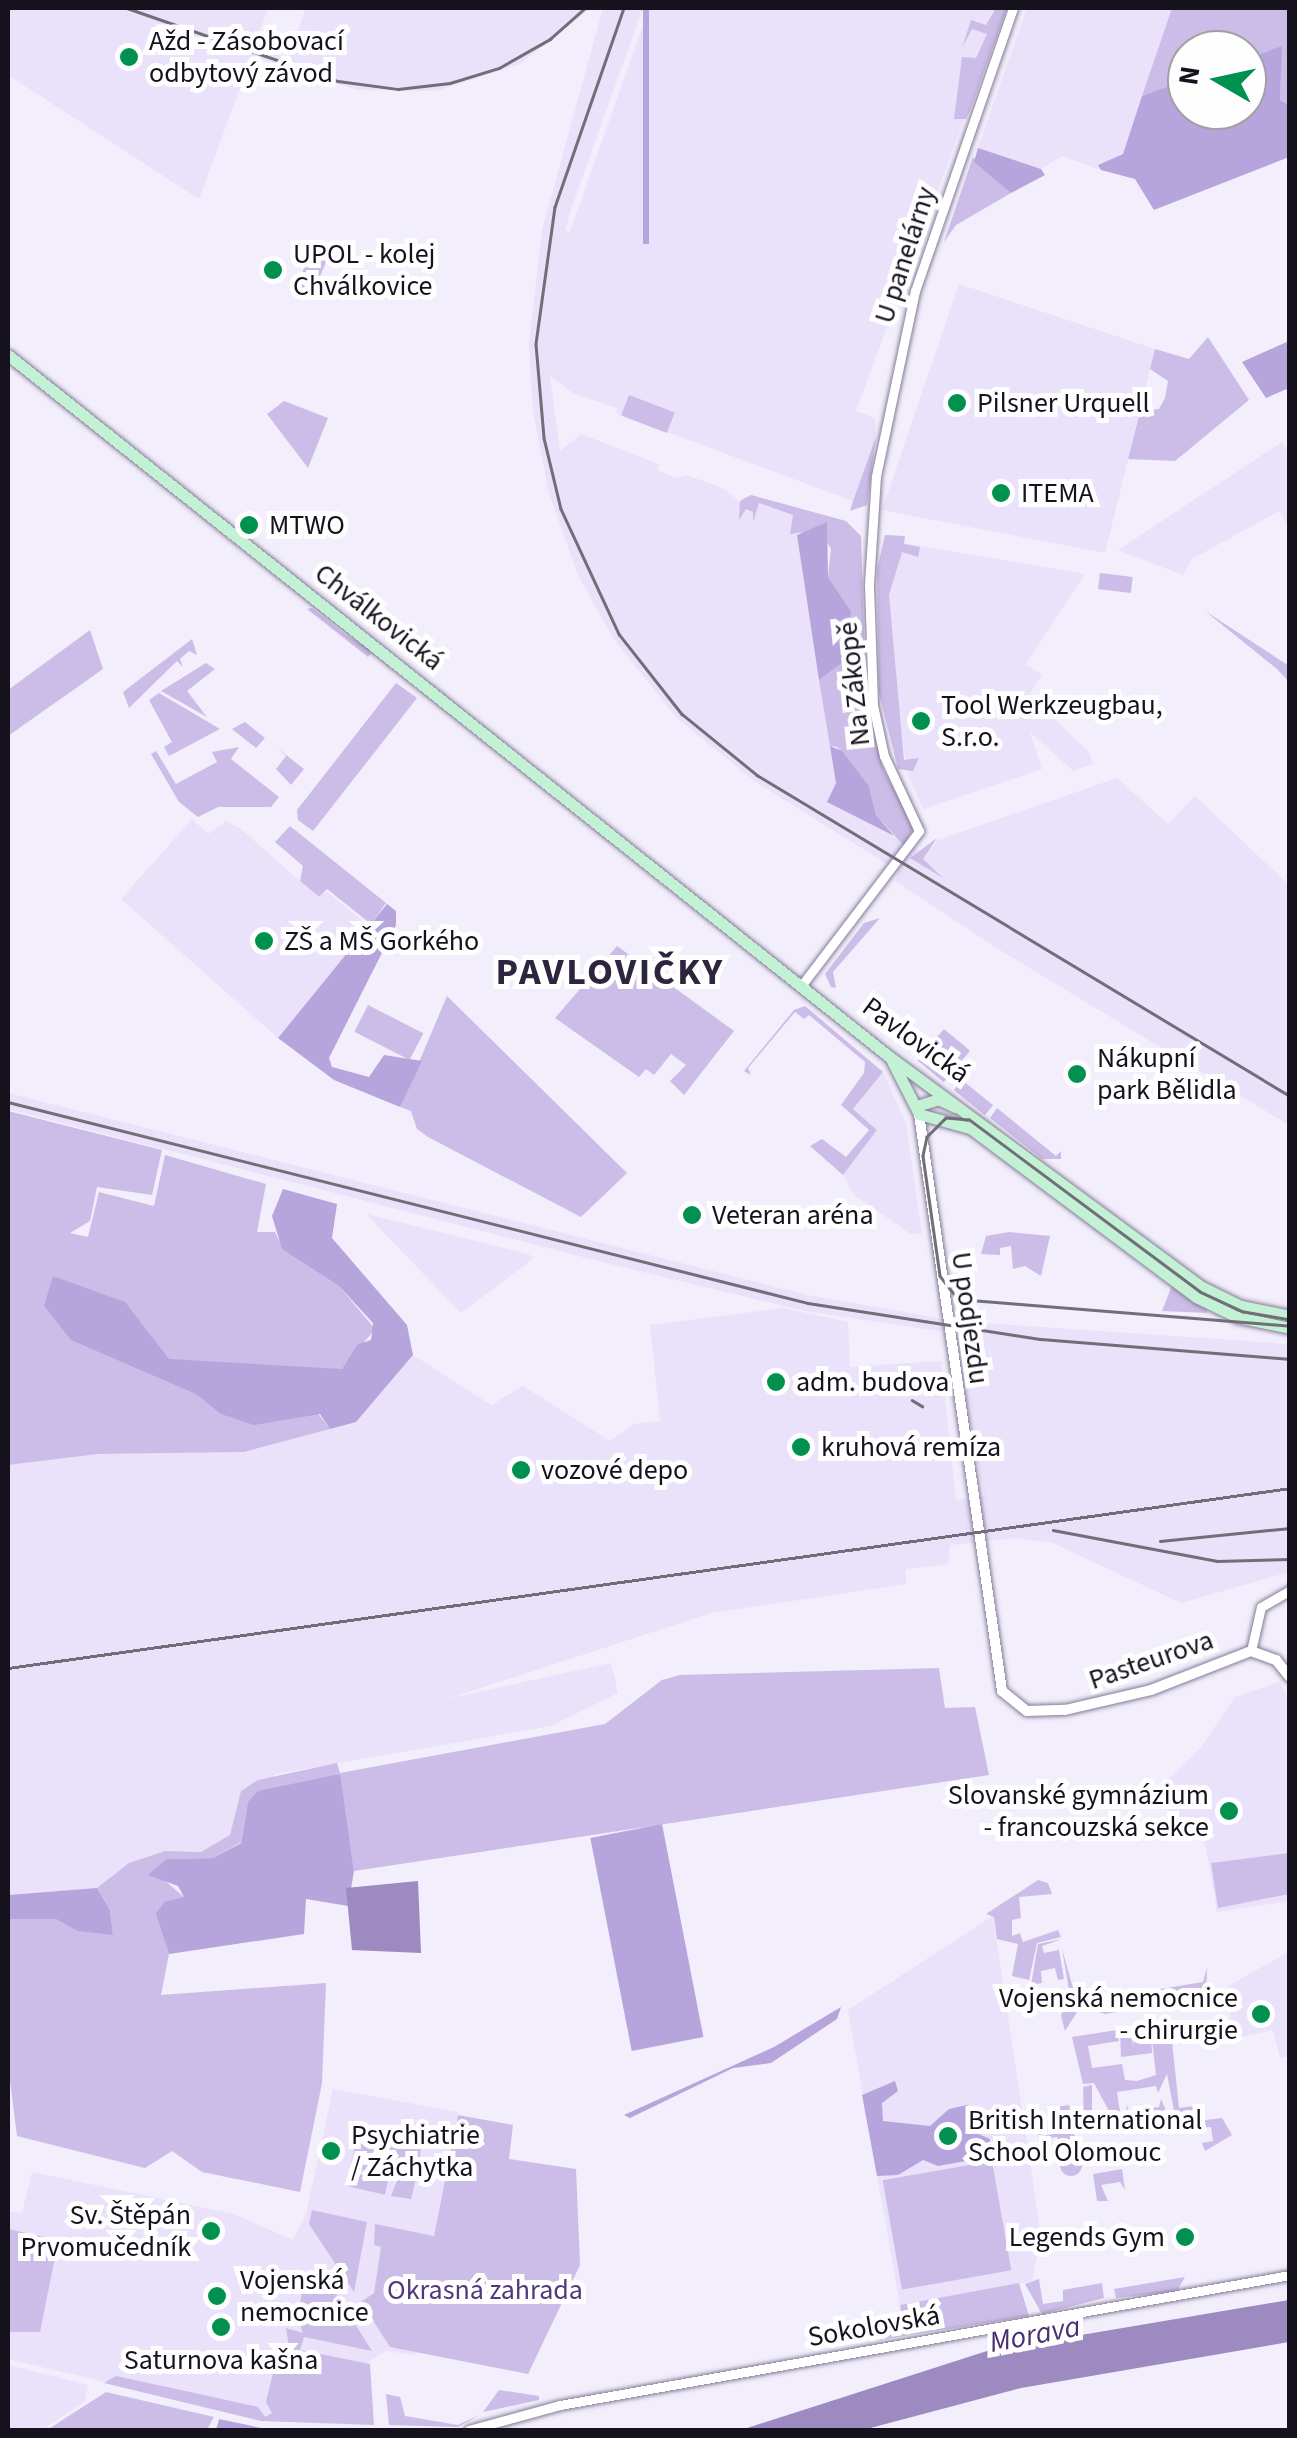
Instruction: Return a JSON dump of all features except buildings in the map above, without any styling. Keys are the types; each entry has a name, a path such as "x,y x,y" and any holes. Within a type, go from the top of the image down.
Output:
{"main road":[{"name":"Chválkovická","path":"8,355 578,807"},
{"name":"Pavlovická","path":"578,807 887,1055 977,1116 1230,1308"},
{"name":"U podjezdu","path":"887,1055 918,1110 983,1596"},
{"path":"918,1110 942,1100 977,1116"},
{"path":"918,1110 975,1132 1196,1297 1290,1328"},
{"path":"1230,1308 1290,1316"},
{"name":"Pasteurova","path":"983,1596 996,1680 1008,1700 1027,1710 1112,1701 1251,1652 1276,1660 1290,1677"}],"street":[{"name":"U panelárny","path":"872,523 904,332 1012,8"},
{"name":"Na Zákopě","path":"801,986 920,831 877,732 868,620 872,523"},
{"path":"1251,1652 1261,1606 1290,1590"},
{"name":"Sokolovská","path":"469,2430 560,2406 1290,2275"}],"shaded area":[{"path":"8,8 268,8 255,45 288,59 306,8 591,8 520,64 436,91 357,90 252,56 199,199 8,75"},
{"path":"603,8 643,8 571,209 565,230 570,232 649,8 1005,8 856,411 875,418 876,437 853,501 616,413 617,408 573,393 550,376 560,451 581,434 659,464 657,470 676,478 686,475 723,488 739,501 745,497 794,514 836,783 828,802 926,854 938,840 1117,778 1168,824 1195,796 1289,885 1289,1125 998,949 895,881 898,871 753,780 677,718 613,638 578,575 549,493 533,412 529,344 542,230"},
{"path":"643,8 649,8 649,244 643,244"},
{"path":"1027,8 1172,8 1123,154 1099,164 1101,170 1062,156 1041,169 978,148"},
{"path":"1282,46 1280,100 1289,105 1289,157 1154,210 1135,179 1101,170 1098,165 1123,154 1142,96 1167,87 1167,130 1267,130 1267,52"},
{"path":"978,148 1041,169 1045,175 1011,193 974,162"},
{"path":"959,284 1155,349 1105,553 882,510"},
{"path":"1289,341 1289,388 1266,398 1242,362"},
{"path":"1282,442 1289,453 1289,527 1279,511 1192,559 1183,575 1118,550"},
{"path":"827,522 828,577 851,611 849,658 819,680 797,535"},
{"path":"903,543 1085,574 1026,664 1042,675 1029,695 1089,752 1093,764 1073,771 1030,732 1042,769 923,809 907,772 890,650 889,595"},
{"path":"830,746 842,751 869,786 876,815 894,836 827,802 836,783"},
{"name":"ZŠ a MŠ Gorkého","path":"192,819 208,834 226,821 241,829 319,898 326,891 370,927 278,1038 121,899"},
{"path":"387,904 396,911 396,925 329,1058 332,1067 369,1077 384,1055 422,1061 400,1107 334,1080 278,1038"},
{"path":"883,1072 906,1123 922,1234 911,1234 854,1195 843,1175 877,1130 853,1109"},
{"path":"8,1093 808,1295 955,1321 1289,1344 1289,1572 1181,1603 1053,1543 1016,1538 950,1545 948,1564 906,1569 906,1584 711,1613 447,1699 611,1663 618,1693 551,1726 276,1774 231,1835 201,1852 165,1851 129,1863 97,1888 8,1895 8,1465 98,1454 244,1452 356,1422 413,1355 491,1405 523,1386 610,1441 633,1424 660,1421 650,1325 783,1308 848,1322 850,1367 941,1361 956,1500 984,1496 952,1333 805,1311 618,1266 8,1109"},
{"path":"283,1189 337,1204 332,1238 407,1325 413,1355 356,1422 330,1429 320,1414 254,1425 221,1414 196,1394 71,1340 44,1306 53,1276 125,1302 169,1359 342,1369 358,1344 371,1340 373,1323 339,1286 282,1249 272,1216"},
{"path":"366,1214 528,1254 534,1258 461,1313"},
{"name":"Slovanské gymnázium - francouzská sekce","path":"1279,1682 1290,1701 1289,1901 1217,1912 1206,1848 1198,1833 1179,1836 1158,1789 1200,1749 1235,1697"},
{"path":"340,1774 354,1871 348,1906 306,1899 304,1934 169,1954 156,1914 164,1902 184,1897 178,1886 148,1875 167,1859 213,1858 241,1843 248,1802 258,1791"},
{"path":"662,1824 703,2037 632,2051 590,1838"},
{"path":"418,1881 421,1953 352,1950 346,1888"},
{"path":"97,1888 110,1910 113,1935 78,1931 56,1919 8,1919 8,1895"},
{"name":"British International School Olomouc","path":"993,1916 1041,2236 1032,2281 900,2305 848,2010"},
{"name":"Vojenská nemocnice - chirurgie","path":"1289,1952 1289,2056 1280,2058 1273,2030 1232,2039 1228,1986"},
{"path":"841,2007 837,2019 771,2063 733,2068 630,2118 624,2115 774,2047"},
{"path":"895,2081 898,2091 882,2103 883,2121 930,2126 949,2109 967,2105 979,2120 976,2133 990,2139 988,2157 938,2166 923,2160 898,2175 877,2176 862,2095"},
{"name":"Vojenská nemocnice","path":"333,2089 458,2112 416,2355 386,2351 277,2419 265,2420 8,2359 8,2211 22,2213 32,2172 234,2214 293,2240 306,2214"},
{"path":"1289,2300 1289,2342 1021,2388 863,2430 741,2430 987,2351"},
{"path":"8,2365 88,2385 85,2401 42,2430 8,2430"},
{"path":"219,2419 271,2430 216,2430"}],"green space":[{"path":"996,8 1007,8 970,111 966,119 954,119 962,57 976,58 987,34 972,29 962,48 971,20 986,25"},
{"path":"1172,8 1289,8 1289,105 1280,100 1281,47 1267,52 1267,30 1167,30 1167,87 1142,96"},
{"path":"973,157 1011,193 956,225 944,242"},
{"path":"311,251 328,258 312,296 296,289"},
{"path":"1208,337 1249,400 1175,461 1128,459 1140,412 1159,409 1165,398 1168,381 1150,369 1155,349 1189,359"},
{"path":"629,395 675,413 667,433 621,416"},
{"path":"284,401 328,418 308,468 267,414"},
{"path":"876,437 867,505 850,511 853,501"},
{"path":"751,495 846,521 861,536 866,698 883,769 914,826 904,846 876,815 869,786 837,747 830,746 819,680 849,658 851,611 828,577 831,549 820,530 790,534 793,515 759,503 753,522 753,512 746,509 739,520 740,501"},
{"path":"885,535 905,536 904,544 920,547 918,557 902,552 889,595 904,760 919,758 913,771 898,769 879,693 877,570"},
{"path":"1100,573 1133,577 1131,593 1098,589"},
{"path":"312,608 373,651 368,657 307,609"},
{"path":"1205,611 1289,666 1289,682 1277,669"},
{"path":"90,630 103,669 8,736 8,690"},
{"path":"192,639 197,655 189,651 180,659 183,667 177,661 129,708 123,692"},
{"path":"206,663 215,669 187,691 207,717 161,691"},
{"path":"396,683 417,698 313,831 298,820 297,810"},
{"path":"159,693 220,729 169,756 164,747 172,742 149,700"},
{"path":"245,722 265,738 256,748 232,729"},
{"path":"239,747 231,759 279,797 271,807 218,807 198,817 179,802 151,754 156,751 176,784 217,762 212,752"},
{"path":"277,748 304,769 291,785 276,769 286,756"},
{"path":"290,826 386,903 371,924 327,889 319,897 300,881 303,866 275,842"},
{"path":"937,838 923,859 943,878 910,858"},
{"path":"880,918 833,972 836,988 831,987 825,974 864,923"},
{"path":"617,946 734,1031 684,1095 670,1081 686,1065 671,1054 654,1075 646,1069 639,1077 555,1018"},
{"path":"447,996 627,1173 581,1217 428,1137 417,1129 411,1111 400,1107"},
{"path":"368,1005 423,1033 410,1060 354,1032"},
{"path":"805,1006 883,1072 853,1109 877,1130 843,1175 810,1146 822,1139 846,1157 869,1130 841,1105 864,1073 865,1062 809,1015 804,1019 795,1012 748,1068 751,1075 744,1071 794,1010"},
{"path":"944,1029 970,1051 944,1082 918,1060"},
{"path":"962,1080 993,1105 985,1115 954,1090"},
{"path":"997,1108 1056,1156 1061,1151 1061,1159 1042,1159 990,1118"},
{"path":"8,1111 162,1150 152,1195 97,1187 90,1221 70,1233 88,1237 99,1192 154,1206 165,1155 266,1184 257,1232 275,1232 283,1249 339,1286 375,1329 342,1369 284,1369 330,1429 244,1452 98,1454 8,1465"},
{"path":"1009,1232 1050,1236 1041,1276 1025,1266 1013,1269 1011,1246 1000,1248 1000,1255 981,1254 986,1236"},
{"path":"1172,1285 1207,1308 1207,1313 1162,1311"},
{"path":"939,1668 945,1708 975,1707 989,1775 354,1871 339,1774 248,1802 241,1842 213,1858 167,1859 156,1873 184,1897 157,1914 169,1954 161,1995 326,1983 322,2083 300,2192 202,2172 172,2151 145,2168 17,2136 8,2065 8,1919 56,1919 113,1935 110,1910 97,1888 129,1863 165,1851 201,1852 230,1835 241,1791 258,1780 337,1763 340,1773 605,1724 662,1680 680,1675"},
{"path":"1289,1853 1289,1894 1218,1908 1211,1863"},
{"path":"1038,1880 1048,1883 1052,1894 1019,1897 1021,1918 1012,1920 1012,1936 1020,1933 1023,1942 1058,1930 1061,1937 1037,1943 1029,1980 1012,1976 1018,1944 997,1939 994,1917 986,1914"},
{"path":"1062,1939 1042,1946 1044,1953 1059,1950 1064,1979 1058,1980 1055,1968 1041,1971 1042,1983 1031,1985 1038,1944"},
{"path":"1062,1949 1079,2009 1065,2031 1061,2015 1070,1996"},
{"path":"1207,1967 1206,1997 1105,2014 1093,2010 1085,1985 1093,2000 1203,1982"},
{"path":"1170,2022 1179,2108 1201,2105 1202,2113 1175,2116 1167,2074 1158,2093 1156,2086 1117,2092 1121,2119 1114,2129 1084,2127 1083,2087 1092,2085 1092,2119 1110,2113 1094,2083 1083,2084 1072,2037 1117,2030 1119,2041 1088,2046 1092,2068 1122,2064 1125,2080 1137,2081 1156,2075 1151,2031 1152,2053 1121,2057 1120,2030 1129,2028 1134,2048 1132,2028"},
{"path":"1161,2099 1169,2118 1128,2122 1126,2104 1129,2111 1159,2107"},
{"path":"1069,2105 1073,2129 1038,2135 1034,2111 1041,2110 1044,2122 1058,2119 1056,2107"},
{"name":"Okrasná zahrada","path":"458,2115 513,2125 509,2159 576,2169 580,2265 528,2374 390,2347 361,2302 374,2293 381,2247 374,2245 375,2224 434,2236"},
{"path":"1222,2118 1232,2135 1205,2151 1202,2143 1213,2141 1211,2127 1198,2128 1197,2121"},
{"path":"359,2128 364,2137 383,2134 385,2149 399,2137 401,2144 419,2147 422,2141 418,2170 379,2154 375,2172 350,2168"},
{"path":"1074,2130 1076,2147 1060,2149 1057,2137 1043,2139 1042,2155 1038,2137"},
{"path":"1067,2154 1075,2154 1082,2165 1075,2176 1067,2176 1060,2169 1060,2161"},
{"path":"992,2161 1011,2270 902,2290 883,2180"},
{"path":"1122,2169 1125,2190 1120,2182 1101,2185 1108,2201 1097,2201 1093,2174"},
{"path":"401,2171 417,2174 411,2199 391,2196"},
{"path":"349,2172 388,2181 385,2195 346,2186"},
{"path":"312,2210 367,2222 354,2292 309,2224"},
{"path":"8,2229 49,2238 57,2247 40,2332 8,2332"},
{"path":"320,2268 372,2351 304,2337 300,2350 370,2364 374,2425 261,2421 104,2383 116,2376 258,2407 265,2417 272,2413 266,2402 277,2356 289,2348 286,2328 303,2333 297,2316 303,2288"},
{"path":"1185,2277 1177,2291 1116,2298 1114,2289"},
{"path":"1039,2279 1043,2304 1063,2301 1063,2290 1102,2283 1104,2298 1042,2314 1025,2284"},
{"path":"1019,2283 1029,2316 879,2340 903,2325 900,2305"},
{"path":"499,2390 539,2396 539,2400 483,2412"},
{"path":"106,2392 214,2417 207,2430 47,2430"},
{"path":"386,2394 400,2397 405,2416 458,2425 481,2414 458,2427 389,2425"}],"tram line":[{"path":"1290,1320 1243,1312 1200,1292 969,1120 946,1118 927,1137 923,1156 940,1276 958,1299 1290,1326"}],"railway":[{"path":"127,8 338,81 398,89 450,83 499,68 550,39 585,8"},
{"path":"624,8 555,207 536,344 544,438 561,509 619,634 682,714 757,775 1290,1096"},
{"path":"8,1102 808,1303 1041,1339 1290,1359"},
{"path":"912,1400 922,1406"},
{"path":"8,1668 1290,1488"},
{"path":"1160,1541 1290,1528"},
{"path":"1053,1530 1217,1561 1290,1559"}],"place":[{"name":"Ažd - Zásobovací odbytový závod","path":"129,57"},
{"name":"UPOL - kolej Chválkovice","path":"273,270"},
{"name":"Pilsner Urquell","path":"957,403"},
{"name":"ITEMA","path":"1001,493"},
{"name":"MTWO","path":"249,525"},
{"name":"Tool Werkzeugbau, S.r.o.","path":"921,721"},
{"name":"ZŠ a MŠ Gorkého","path":"264,941"},
{"name":"Nákupní park Bělidla","path":"1077,1074"},
{"name":"Veteran aréna","path":"692,1215"},
{"name":"adm. budova","path":"776,1382"},
{"name":"kruhová remíza","path":"801,1447"},
{"name":"vozové depo","path":"521,1470"},
{"name":"Slovanské gymnázium - francouzská sekce","path":"1229,1811"},
{"name":"Vojenská nemocnice - chirurgie","path":"1261,2014"},
{"name":"British International School Olomouc","path":"948,2136"},
{"name":"Psychiatrie / Záchytka","path":"331,2151"},
{"name":"Sv. Štěpán Prvomučedník","path":"211,2231"},
{"name":"Legends Gym","path":"1185,2237"},
{"name":"Vojenská nemocnice","path":"217,2296"},
{"name":"Saturnova kašna","path":"221,2327"}],"district":[{"name":"PAVLOVIČKY","path":"610,973"}],"water label":[{"name":"Morava","path":"1035,2335"}]}
